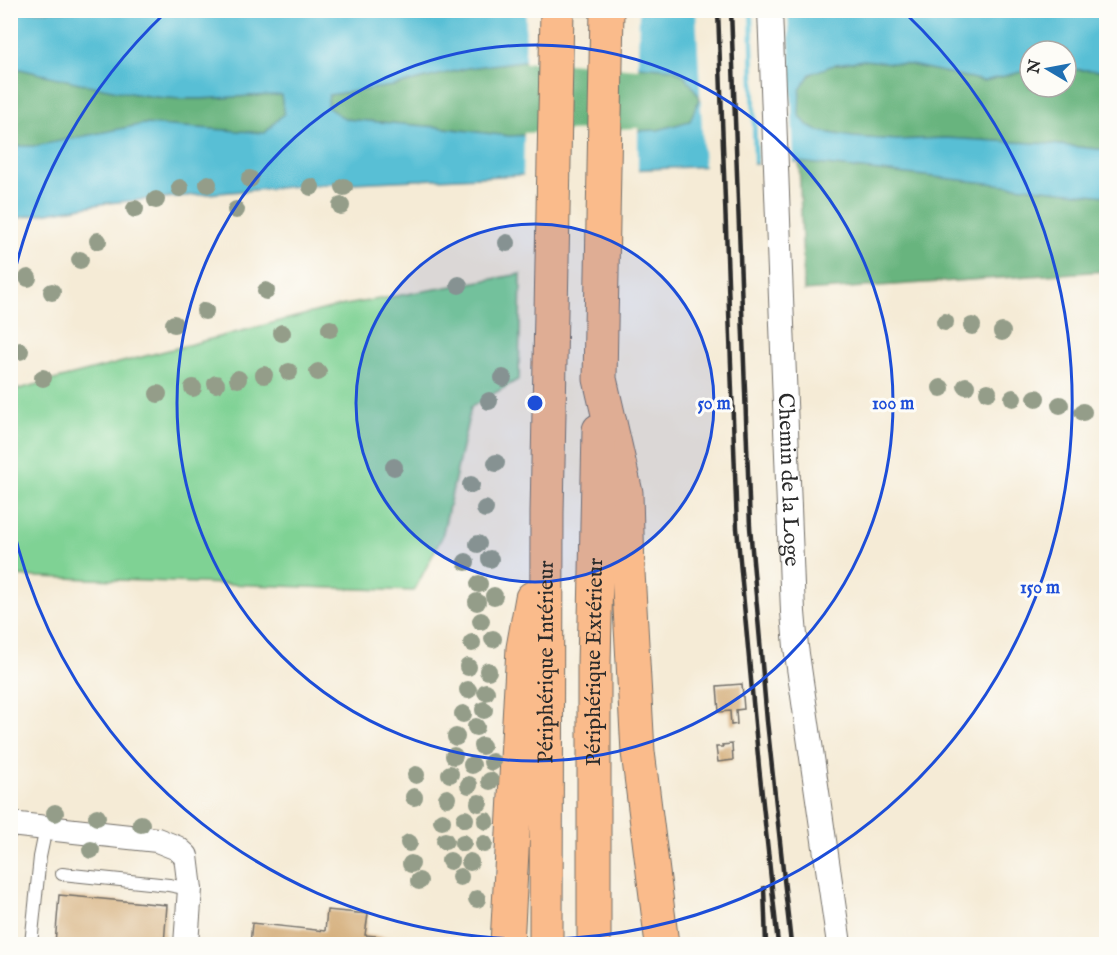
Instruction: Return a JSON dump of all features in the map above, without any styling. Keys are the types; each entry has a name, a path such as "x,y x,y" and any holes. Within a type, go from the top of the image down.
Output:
{"highway":[{"name":"Périphérique Intérieur","path":"546,945 547,513 557,10"},
{"path":"607,10 600,379 626,493 638,752 662,945"},
{"name":"Périphérique Extérieur","path":"594,945 594,665 600,379"},
{"path":"507,945 524,648 547,513"}],"street":[{"name":"Chemin de la Loge","path":"770,10 793,612 838,945"},
{"path":"10,824 157,840 177,848 186,856 190,889 186,945"}],"lane":[{"path":"31,945 40,857 46,828"},
{"path":"62,874 190,889"}],"green space":[{"path":"546,58 673,69 685,76 700,97 690,121 658,130 509,136 345,119 327,107 329,95 393,86 468,68"},
{"path":"864,60 911,65 984,81 1018,73 1018,99 1078,99 1078,70 1106,71 1106,150 1050,144 945,138 897,140 853,137 818,131 808,126 799,115 799,92 803,83 817,71"},
{"path":"11,67 101,88 156,97 203,99 281,95 284,113 265,133 144,124 35,146 11,146"},
{"path":"799,162 1106,196 1106,271 804,291"},
{"path":"521,274 519,379 471,407 442,537 414,591 11,576 11,391 334,307"}],"water":[{"path":"11,11 1106,11 1106,71 1078,70 1078,39 1018,39 1018,73 984,81 911,65 864,60 836,64 810,74 800,90 799,115 808,126 818,131 853,137 897,140 945,138 1050,144 1106,150 1106,196 799,162 311,185 107,203 11,219 11,146 35,146 144,124 265,133 284,113 281,95 203,99 172,98 101,88 11,67","holes":["546,58 673,69 685,76 700,97 690,121 658,130 509,136 345,119 327,107 329,95 393,86 468,68"]}],"pier":[{"path":"526,11 639,11 638,69 546,61 525,63"},
{"path":"696,11 749,11 753,167 704,169"},
{"path":"753,11 788,11 794,165 758,167"},
{"path":"638,128 638,172 523,178 524,133"}],"building":[{"path":"742,684 744,709 736,710 737,724 731,725 730,711 719,712 717,686"},
{"path":"732,744 733,760 718,762 716,747"},
{"path":"59,895 167,905 164,944 55,944"},
{"path":"327,910 368,914 365,935 423,941 423,944 250,944 252,923 325,931"}],"railway":[{"path":"718,10 737,528 778,944"},
{"path":"731,10 750,527 767,721 791,944"},
{"path":"764,888 766,944"}]}
